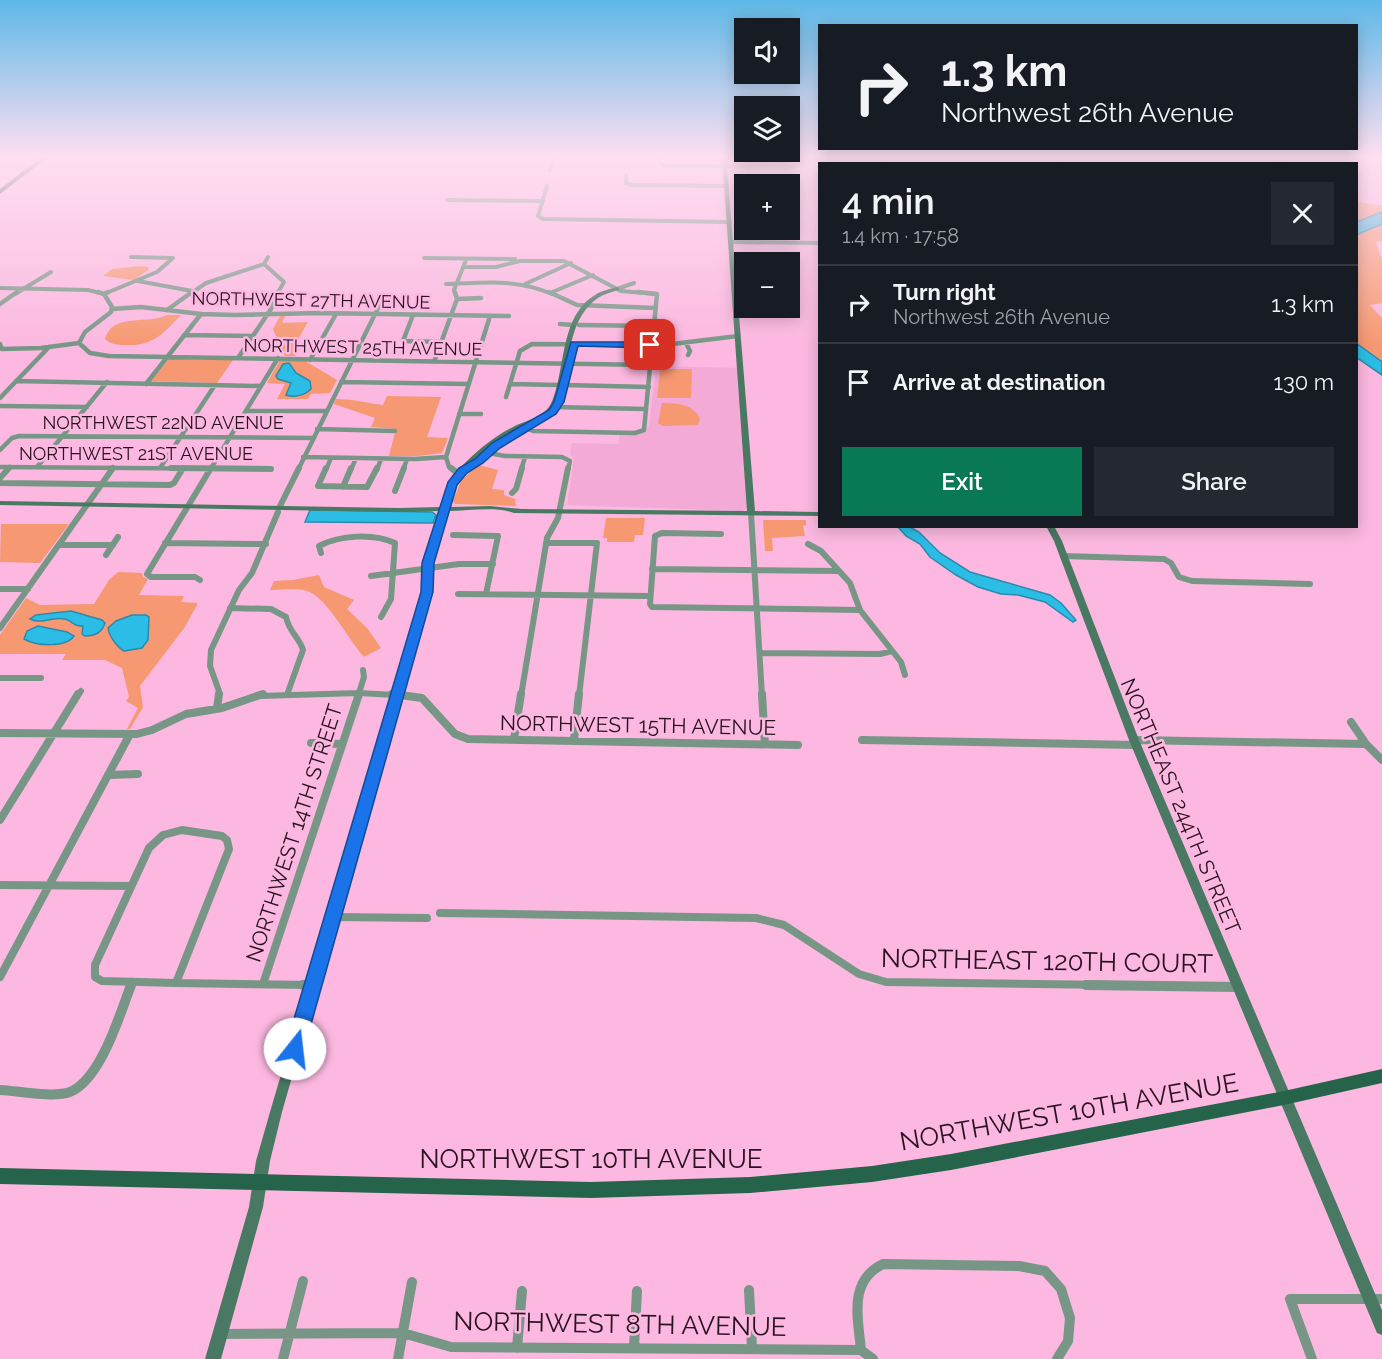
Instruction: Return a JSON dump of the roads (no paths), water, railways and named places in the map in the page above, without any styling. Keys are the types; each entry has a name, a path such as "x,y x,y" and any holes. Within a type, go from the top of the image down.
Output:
{"main road":[{"name":"NORTHWEST 10TH AVENUE","path":"0,1176 591,1190 697,1188 796,1182 951,1162 1284,1098 1382,1076"}],"street":[{"path":"607,219 730,222 758,610 765,744"},
{"path":"731,242 818,243"},
{"path":"0,288 88,290 104,294 162,269 172,256 131,257"},
{"path":"166,310 206,283 264,264 268,256"},
{"path":"424,258 568,263 625,292 655,293 656,308 645,428 642,431 542,432 522,427"},
{"path":"434,362 452,315 457,299 454,290 466,260"},
{"path":"464,267 496,267 520,261"},
{"path":"525,284 568,263"},
{"path":"238,358 268,315 284,280 264,264"},
{"path":"0,304 51,272"},
{"path":"550,293 593,276"},
{"path":"138,281 192,291"},
{"path":"446,285 458,283 525,284 570,303 586,306 656,308"},
{"path":"555,407 576,325 586,306 597,297 633,283"},
{"path":"1,348 49,347 79,343 85,332 112,309 104,294"},
{"path":"457,299 481,298"},
{"path":"217,708 219,691 212,670 210,654 242,584 252,573 303,458 379,306"},
{"name":"NORTHWEST 27TH AVENUE","path":"112,309 137,307 201,314 509,316"},
{"path":"146,384 201,314"},
{"path":"310,360 336,314"},
{"path":"414,315 402,340 442,342"},
{"path":"461,472 449,467 446,457 490,316"},
{"path":"560,324 654,326"},
{"path":"184,335 253,336"},
{"path":"506,398 520,351 527,345 538,343 653,345 738,336"},
{"name":"NORTHWEST 25TH AVENUE","path":"79,343 84,350 97,355 651,365"},
{"path":"686,343 690,351 688,355"},
{"path":"0,398 49,347"},
{"path":"200,580 148,576 147,572 278,358"},
{"path":"16,381 261,386"},
{"path":"37,467 107,382"},
{"path":"341,382 469,384"},
{"path":"510,384 649,387"},
{"path":"160,468 215,385"},
{"path":"0,406 87,407"},
{"path":"213,1359 250,1230 266,1151 427,592 428,567 452,485 461,472 485,452 555,407 646,409"},
{"path":"246,411 326,411"},
{"path":"459,414 482,414"},
{"path":"317,429 395,432"},
{"name":"NORTHWEST 22ND AVENUE","path":"0,450 13,437 313,438"},
{"path":"485,452 569,459 560,510 546,543 514,739"},
{"path":"303,458 446,457"},
{"path":"512,493 516,489 525,457"},
{"path":"331,458 318,486 369,486 381,459"},
{"path":"343,487 356,458"},
{"path":"395,491 407,459"},
{"name":"NORTHWEST 21ST AVENUE","path":"0,467 271,469"},
{"path":"0,478 10,467"},
{"path":"0,628 113,468"},
{"path":"0,483 170,485 174,483 183,468"},
{"path":"0,503 220,505 279,509 353,507 398,510 404,508 818,513"},
{"name":"NORTHEAST 244TH STREET","path":"1051,528 1135,743 1237,987 1284,1098 1376,1299 1382,1328"},
{"path":"721,534 656,535 653,538 650,596 652,608 860,610"},
{"path":"453,535 498,536 486,594"},
{"path":"106,555 118,537"},
{"path":"321,553 319,546 335,538 385,539 394,542 397,548 392,572 392,595 387,611 381,616"},
{"path":"165,543 266,544"},
{"path":"546,543 597,543 574,740"},
{"path":"808,544 821,551 852,586 860,610 902,665 904,675"},
{"path":"60,545 112,545"},
{"path":"1063,556 1164,558 1171,563 1179,577 1192,581 1310,584"},
{"path":"371,576 428,567 493,564"},
{"path":"652,569 839,571"},
{"path":"0,589 28,589"},
{"path":"458,594 650,596"},
{"path":"230,609 271,609 281,612 286,617 289,630 303,646 301,660 288,692"},
{"path":"760,653 880,654 892,651"},
{"name":"NORTHWEST 14TH STREET","path":"263,984 359,693 364,677 363,670"},
{"path":"0,678 40,678"},
{"path":"0,820 72,701 81,691"},
{"path":"0,733 130,734 152,730 186,714 217,708 256,695 288,692 397,694"},
{"name":"NORTHWEST 15TH AVENUE","path":"397,694 422,698 460,737 798,745"},
{"path":"1351,722 1366,744 1382,760"},
{"path":"0,978 130,734"},
{"path":"862,740 1366,744"},
{"path":"311,743 342,744"},
{"path":"108,775 138,774"},
{"path":"176,983 228,853 228,842 218,835 177,830 159,836 149,848 95,965 96,979 132,982 176,983 313,985"},
{"path":"0,885 131,886"},
{"name":"NORTHEAST 120TH COURT","path":"440,913 756,918 784,926 859,974 886,982 1237,987"},
{"path":"333,917 427,918"},
{"path":"0,1090 65,1092 84,1083 95,1069 132,982"},
{"path":"873,1359 861,1350 859,1289 864,1276 872,1267 883,1264 1019,1266 1035,1268 1052,1277 1061,1289 1070,1318 1068,1341 1057,1359"},
{"path":"283,1359 303,1281"},
{"path":"398,1359 412,1282"},
{"path":"749,1290 752,1348"},
{"path":"517,1348 522,1291"},
{"path":"634,1347 637,1291"},
{"path":"1312,1359 1290,1299 1376,1299"},
{"name":"NORTHWEST 8TH AVENUE","path":"220,1334 403,1333 451,1347 517,1348 562,1354 634,1347 861,1350"}],"water":[{"path":"1382,219 1382,224 1358,234 1358,221"},
{"path":"1358,344 1382,362 1382,375 1358,358"},
{"path":"289,363 296,373 310,381 311,389 306,393 296,396 286,395 291,383 278,379 276,376 283,364"},
{"path":"310,510 432,512 436,515 433,523 305,522"},
{"path":"899,528 912,528 919,532 940,553 970,572 1050,595 1061,603 1076,620 1073,622 1045,602 1018,595 1001,594 978,587 930,557 920,544 906,536"},
{"path":"71,611 102,620 105,623 104,626 98,633 85,636 82,634 83,626 68,620 60,618 35,621 30,619 36,615"},
{"path":"132,615 149,617 148,640 142,648 124,651 114,641 108,628 116,621"},
{"path":"38,626 67,632 74,636 64,643 51,645 24,639 27,631"}]}
